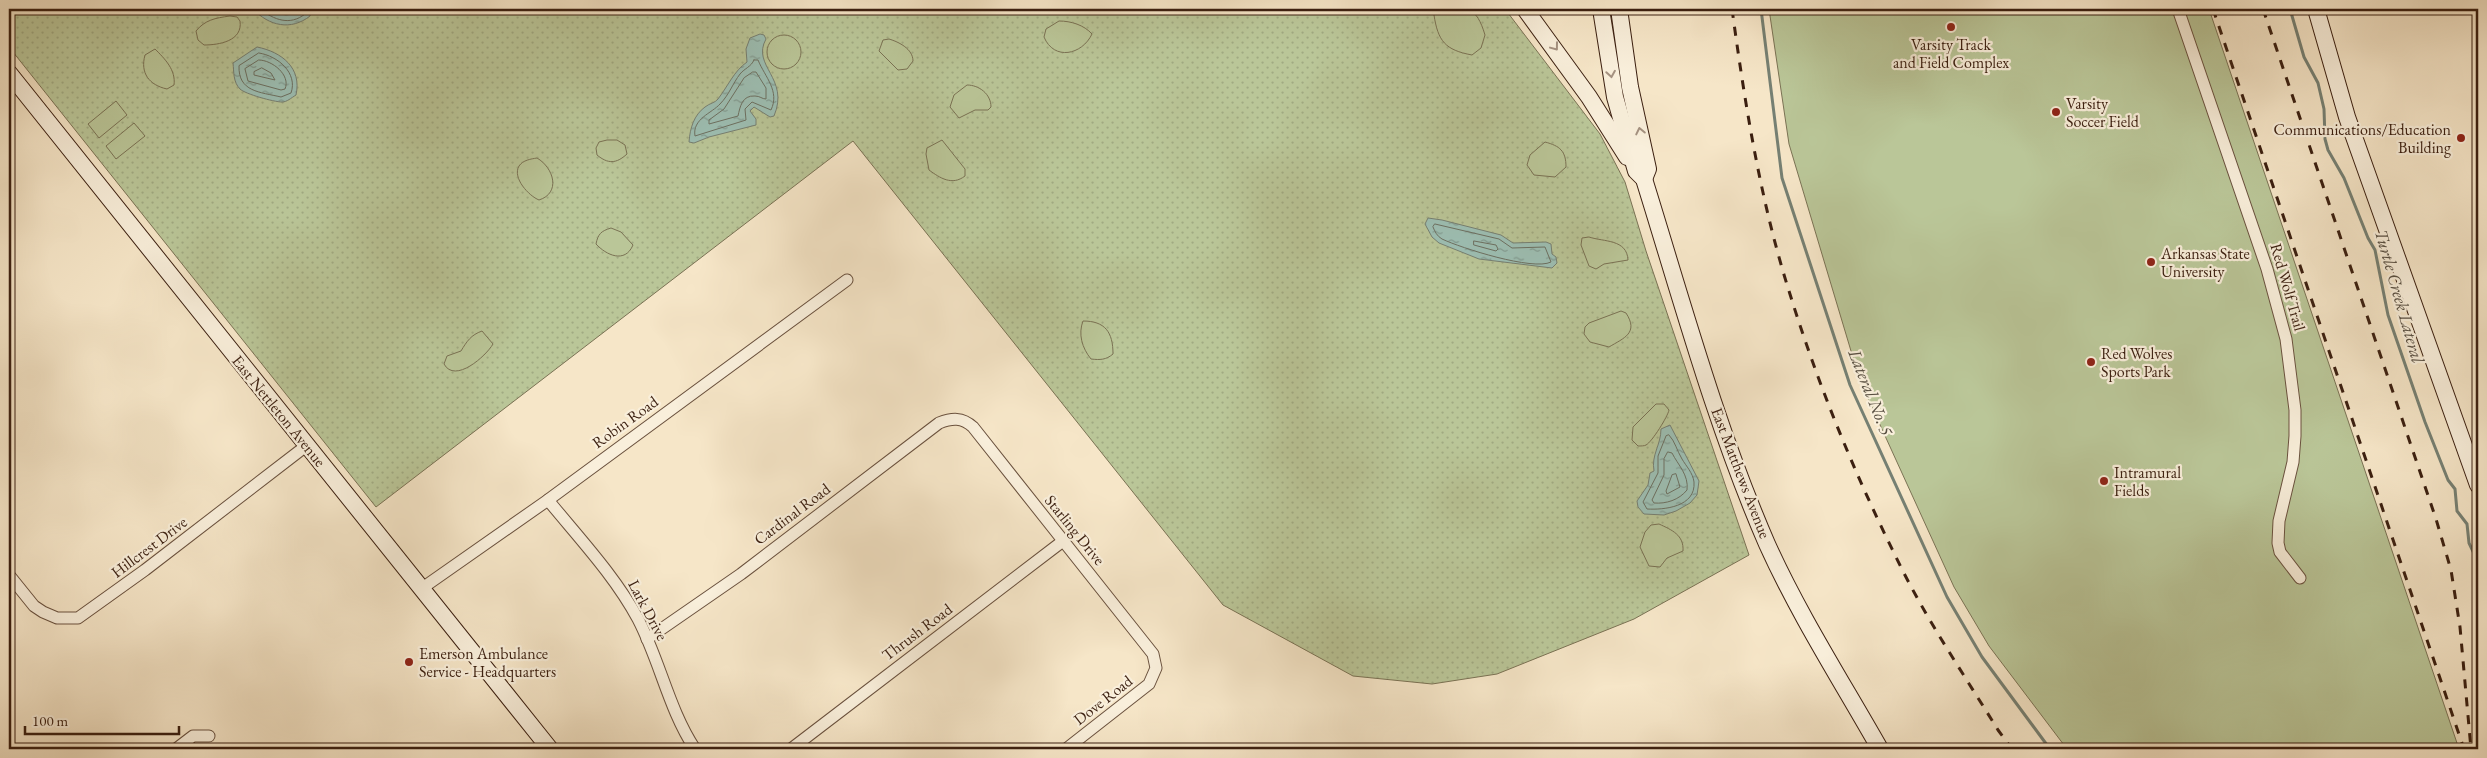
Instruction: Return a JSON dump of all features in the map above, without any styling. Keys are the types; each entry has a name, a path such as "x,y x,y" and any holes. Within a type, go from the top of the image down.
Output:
{"street":[{"path":"1525,9 1589,97 1640,175"},
{"path":"1601,9 1615,97 1640,175"},
{"path":"1619,9 1630,87 1648,169 1640,175"},
{"name":"Red Wolf Trail","path":"2178,9 2267,269 2286,339 2295,410 2295,436 2293,462 2279,521 2278,543 2280,552 2300,578"},
{"path":"2316,9 2347,117 2478,485"},
{"name":"East Nettleton Avenue","path":"9,73 550,749"},
{"name":"East Matthews Avenue","path":"1640,175 1705,376 1742,481 1768,545 1797,603 1880,749"},
{"name":"Robin Road","path":"421,589 548,500 847,280"},
{"name":"Cardinal Road","path":"647,639 741,574 939,423 949,418 957,419"},
{"name":"Starling Drive","path":"957,419 973,427 1153,654 1156,671"},
{"name":"Hillcrest Drive","path":"9,575 34,606 43,612 58,618 78,618 145,570 306,446"},
{"name":"Lark Drive","path":"548,500 626,599 647,639 677,714 695,749"},
{"name":"Thrush Road","path":"791,749 1063,541"},
{"name":"Dove Road","path":"1066,749 1150,684 1156,671"},
{"path":"176,749 193,736 209,736"}],"green space":[{"path":"9,9 1505,9 1600,134 1625,182 1646,251 1749,555 1634,619 1497,674 1432,684 1353,676 1223,605 853,141 376,507 9,47"},
{"path":"1439,9 1464,9 1474,14 1482,25 1485,35 1481,48 1472,55 1455,50 1444,43 1438,32 1434,15"},
{"name":"Red Wolves Sports Park","path":"1769,9 2209,9 2459,749 2067,749 1989,646 1954,587 1860,381 1789,144"},
{"path":"230,16 237,17 240,21 240,28 234,37 223,43 210,45 204,45 198,40 196,31 203,24"},
{"path":"1059,21 1077,24 1092,34 1082,47 1075,51 1061,52 1054,50 1044,37 1046,29"},
{"path":"784,35 796,40 801,52 796,64 784,69 772,64 767,52 772,40"},
{"path":"889,39 901,44 911,53 913,61 907,69 898,70 879,51 883,40"},
{"path":"155,49 172,70 174,85 167,89 155,85 145,73 145,55"},
{"path":"967,85 984,91 989,98 991,107 988,110 975,110 959,118 950,107 954,95"},
{"path":"116,101 127,115 99,138 88,124"},
{"path":"134,123 145,136 116,159 106,146"},
{"path":"617,140 625,145 627,154 619,160 612,162 601,158 597,155 596,148 599,142"},
{"path":"942,140 965,169 965,176 960,179 946,180 929,170 926,154 927,148"},
{"path":"1545,142 1558,147 1565,157 1566,167 1555,177 1534,175 1527,165 1530,155"},
{"path":"537,158 548,168 553,180 550,192 546,197 539,200 531,195 523,186 517,171 523,162"},
{"path":"611,228 621,232 633,245 630,251 620,256 615,256 596,244 600,233"},
{"path":"1589,237 1614,242 1624,248 1628,260 1604,264 1596,269 1589,266 1581,245 1582,238"},
{"path":"1621,311 1626,313 1631,325 1628,334 1624,338 1609,347 1590,342 1584,334 1585,327 1589,323"},
{"path":"1083,321 1097,323 1106,329 1113,346 1113,354 1103,359 1091,359 1082,341"},
{"path":"482,331 493,344 484,355 462,370 455,371 449,369 444,364 447,356 461,351 475,334"},
{"path":"1656,404 1664,404 1669,410 1668,413 1649,443 1645,446 1638,446 1632,440 1633,427"},
{"path":"1659,524 1673,531 1679,537 1682,541 1683,551 1667,558 1660,567 1649,566 1640,547 1645,532 1651,525"}],"water":[{"path":"253,9 311,9 310,16 303,21 288,25 273,23"},
{"path":"760,34 764,35 766,39 763,57 775,82 777,92 778,103 774,116 770,117 754,107 750,111 756,119 756,125 709,137 694,143 689,142 695,118 705,107 717,100 735,74 747,62 746,49 750,38"},
{"path":"257,47 282,57 293,69 297,85 296,95 286,101 278,102 240,89 234,77 233,63"},
{"path":"1428,218 1501,235 1513,243 1546,242 1551,244 1552,254 1556,257 1557,263 1552,268 1479,259 1439,243 1432,237 1425,224"},
{"path":"1670,425 1699,481 1697,495 1690,503 1676,511 1664,515 1644,514 1638,507 1637,501 1648,485 1650,473 1654,471 1653,465 1661,429"}],"waterway":[{"name":"Lateral No. 5","path":"1761,9 1782,178 1850,385 1947,597 1982,657 2050,749"},
{"name":"Turtle Creek Lateral","path":"2290,9 2304,57 2318,83 2324,109 2325,139 2328,150 2344,178 2368,238 2375,250 2388,315 2425,422 2448,480 2455,489 2457,511 2467,524 2469,543 2478,562"}],"railway":[{"path":"1732,9 1748,116 1762,186 1779,256 1811,359 1865,491 1906,578 1944,644 2012,749"},
{"path":"2213,9 2464,749"},
{"path":"2263,9 2436,519 2451,570 2460,627 2471,749"}],"place":[{"name":"Varsity Track and Field Complex","path":"1951,27"},
{"name":"Varsity Soccer Field","path":"2056,112"},
{"name":"Communications/Education Building","path":"2461,138"},
{"name":"Arkansas State University","path":"2151,262"},
{"name":"Red Wolves Sports Park","path":"2091,362"},
{"name":"Intramural Fields","path":"2104,481"},
{"name":"Emerson Ambulance Service - Headquarters","path":"409,662"}]}
